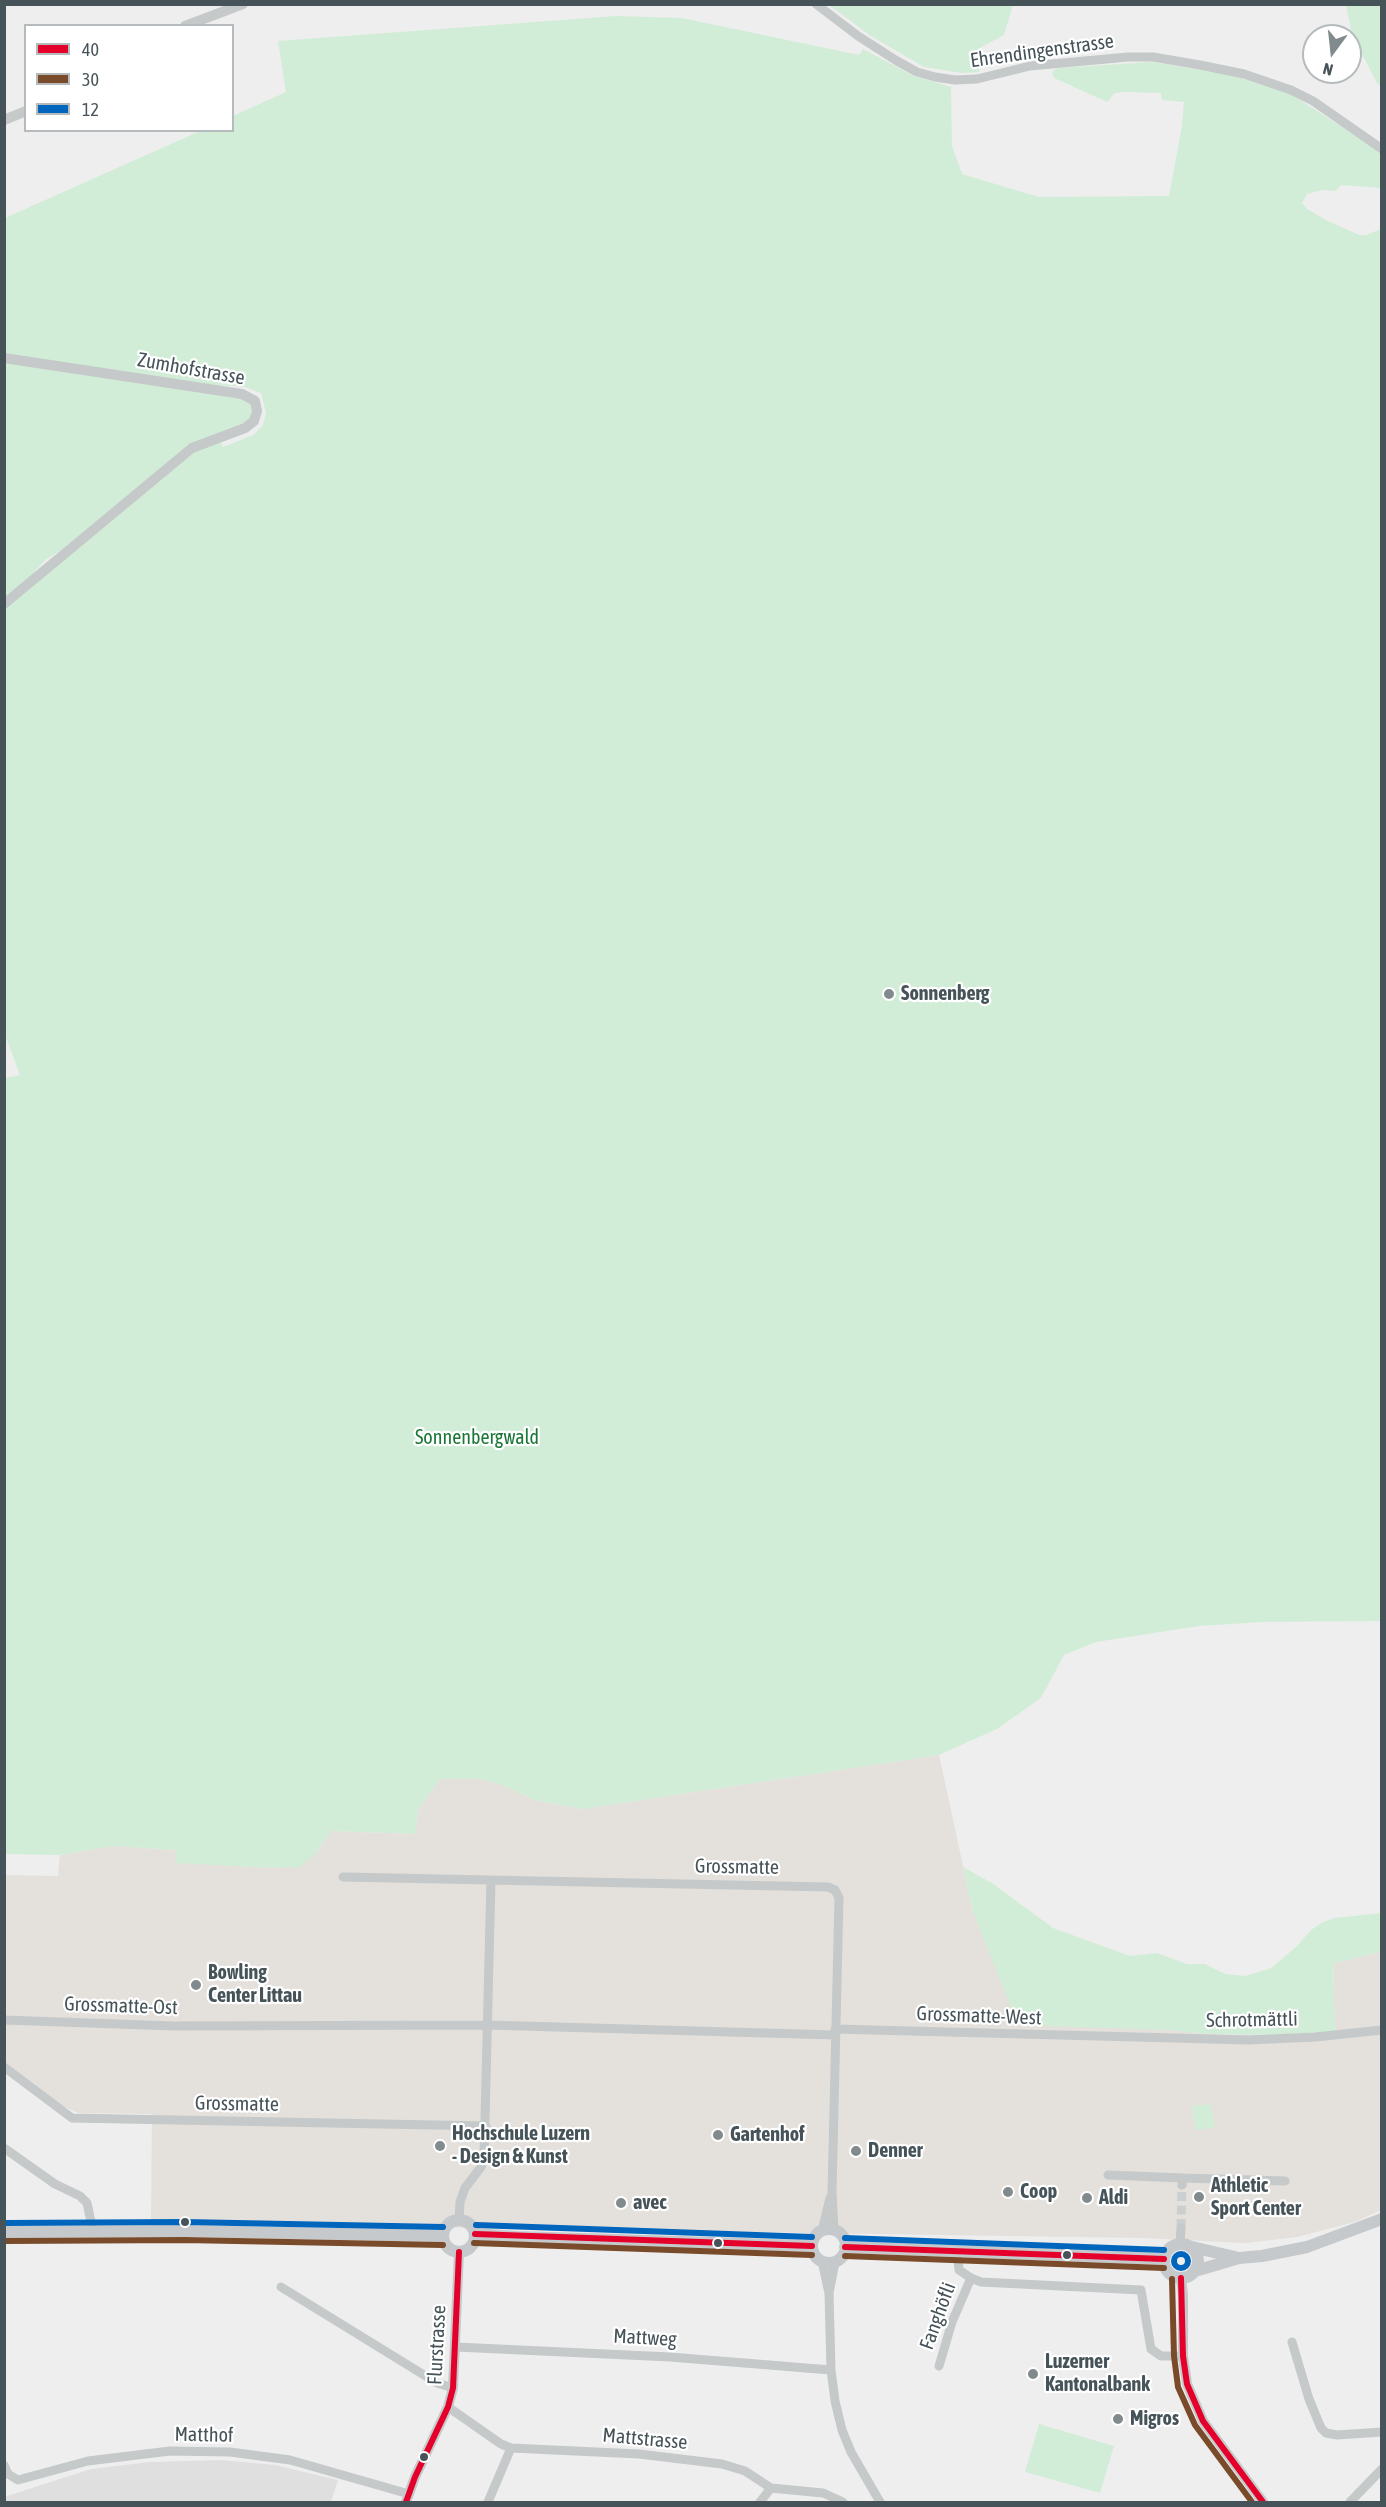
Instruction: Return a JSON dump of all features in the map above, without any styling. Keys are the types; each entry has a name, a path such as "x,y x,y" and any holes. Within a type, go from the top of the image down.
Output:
{"main road":[{"path":"1239,2258 1186,2246 1171,2247 1164,2259 1167,2271 1181,2278 1195,2271 1239,2258 1307,2247 1382,2219"},
{"path":"459,2220 471,2225 475,2234 469,2248 459,2252 449,2249 443,2236 449,2222 459,2220"},
{"path":"4,2232 93,2231 443,2236"},
{"path":"828,2231 843,2237 845,2247 842,2257 835,2262 822,2262 815,2255 812,2246 815,2237 828,2231"},
{"path":"475,2234 812,2246"},
{"path":"1186,2246 1198,2259 1195,2271"},
{"path":"845,2247 1164,2259"}],"street":[{"path":"190,24 243,4"},
{"name":"Ehrendingenstrasse","path":"816,4 897,62 917,72 936,77 955,80 977,79 1030,66 1128,57 1153,57 1244,74 1291,90 1321,107 1382,149"},
{"path":"4,120 24,112"},
{"name":"Zumhofstrasse","path":"4,358 242,394 255,401 257,411 254,421 245,428 192,448 4,604"},
{"name":"Grossmatte","path":"344,1877 828,1887 835,1890 839,1898 832,2193 835,2211 828,2231"},
{"path":"459,2220 460,2202 465,2188 482,2167 484,2159 491,1880"},
{"name":"Grossmatte-Ost","path":"4,2020 174,2026 488,2025"},
{"path":"488,2025 835,2032"},
{"name":"Schrotmättli","path":"1122,2038 1248,2040 1315,2037 1382,2030"},
{"name":"Grossmatte-West","path":"835,2032 1122,2038"},
{"name":"Grossmatte","path":"4,2067 72,2118 486,2126"},
{"path":"4,2148 55,2184 80,2196 87,2203 93,2231"},
{"path":"1108,2175 1182,2182 1285,2181"},
{"path":"1181,2228 1186,2246"},
{"name":"Fanghöfli","path":"957,2250 957,2267 971,2278 981,2282 1141,2290 1151,2349 1161,2356 1183,2356"},
{"name":"Flurstrasse","path":"408,2498 417,2472 448,2407 453,2388 459,2252"},
{"path":"822,2262 829,2293 833,2393 842,2430 851,2452 880,2502"},
{"path":"829,2293 835,2262"},
{"name":"Fanghöfli","path":"939,2366 952,2322 971,2278"},
{"path":"1181,2278 1184,2295 1183,2356 1187,2384 1203,2421 1263,2502"},
{"path":"281,2287 437,2383 453,2388"},
{"path":"1292,2342 1309,2399 1321,2428 1326,2433 1337,2435 1382,2432"},
{"name":"Mattweg","path":"456,2347 670,2357 831,2370"},
{"name":"Mattstrasse","path":"448,2407 501,2445 511,2448 639,2454 722,2464 745,2471 771,2488 823,2493 843,2502"},
{"path":"488,2502 511,2448"},
{"name":"Matthof","path":"4,2465 8,2474 18,2480 88,2461 170,2451 230,2452 290,2460 408,2498"},
{"path":"1350,2502 1382,2469"},
{"path":"760,2502 771,2488"}],"shaded area":[{"path":"939,1755 973,1912 1168,2030 1211,2034 1290,2035 1333,1992 1334,1963 1381,1952 1381,2210 1355,2222 1297,2237 1245,2243 1143,2238 151,2223 152,2114 79,2113 59,2105 5,2067 4,1875 58,1876 60,1855 113,1846 177,1850 176,1862 271,1868 316,1853 331,1831 415,1834 418,1810 440,1779 481,1779 500,1784 535,1800 582,1809"},
{"path":"221,2460 275,2465 338,2480 331,2502 5,2502 4,2497 91,2469 150,2462"}],"green space":[{"path":"829,5 1013,5 1004,35 980,48 979,72 962,73 924,67 871,36"},
{"path":"1346,5 1381,5 1381,86 1377,83 1362,54 1362,24 1350,24"},
{"name":"Sonnenbergwald","path":"616,16 682,18 859,55 863,49 914,76 951,87 952,146 962,174 1039,197 1169,196 1182,126 1184,102 1162,100 1161,93 1124,92 1115,93 1107,102 1054,78 1052,72 1058,68 1152,62 1231,75 1289,93 1381,152 1381,188 1341,185 1336,191 1322,190 1307,194 1302,203 1307,209 1326,220 1359,235 1366,235 1381,229 1381,1621 1263,1622 1199,1626 1096,1642 1064,1655 1041,1698 997,1729 939,1755 582,1809 535,1800 500,1784 481,1779 440,1779 418,1810 415,1834 331,1831 316,1853 300,1867 271,1868 176,1863 176,1850 113,1846 60,1855 5,1854 4,1078 20,1075 4,1032 5,608 195,452 220,440 223,447 253,435 263,425 266,413 261,393 245,387 190,383 5,355 5,218 198,132 234,132 234,116 286,92 278,41"},
{"path":"5,361 241,396 253,405 250,418 246,422 192,443 60,551 45,560 5,599"},
{"path":"963,1867 992,1883 1053,1928 1130,1956 1157,1953 1187,1964 1205,1964 1225,1974 1246,1976 1271,1968 1297,1946 1311,1930 1323,1922 1335,1918 1381,1913 1381,1952 1334,1963 1333,1992 1336,2031 1290,2035 1211,2034 1168,2030 1018,2025 973,1912"},
{"path":"1211,2104 1215,2127 1196,2130 1192,2106"},
{"path":"1039,2424 1114,2446 1100,2493 1025,2472"}],"tunnel":[{"path":"1181,2228 1182,2185"}],"transit line":[{"name":"12","path":"4,2223 184,2222 443,2227"},
{"name":"12","path":"476,2225 812,2237"},
{"name":"40","path":"475,2234 812,2246"},
{"name":"12","path":"845,2238 1164,2250"},
{"name":"30","path":"4,2241 184,2240 443,2245"},
{"name":"30","path":"474,2243 812,2255"},
{"name":"40","path":"845,2247 1164,2259"},
{"name":"40","path":"406,2502 415,2477 448,2407 453,2388 459,2252"},
{"name":"12","path":"1178,2254 1184,2254 1188,2261 1184,2268 1178,2268 1174,2264 1174,2258 1178,2254"},
{"name":"30","path":"845,2256 1164,2268"},
{"name":"40","path":"1181,2278 1183,2356 1187,2384 1203,2421 1263,2502"},
{"name":"30","path":"1172,2279 1174,2356 1178,2387 1195,2425 1252,2502"}],"place":[{"name":"Sonnenberg","path":"889,994"},
{"name":"Bowling Center Littau","path":"196,1985"},
{"name":"Gartenhof","path":"718,2135"},
{"name":"Hochschule Luzern - Design & Kunst","path":"440,2146"},
{"name":"Denner","path":"856,2151"},
{"name":"Coop","path":"1008,2192"},
{"name":"Athletic Sport Center","path":"1199,2197"},
{"name":"Aldi","path":"1087,2198"},
{"name":"avec","path":"621,2203"},
{"name":"Luzerner Kantonalbank","path":"1033,2374"},
{"name":"Migros","path":"1118,2419"}]}
